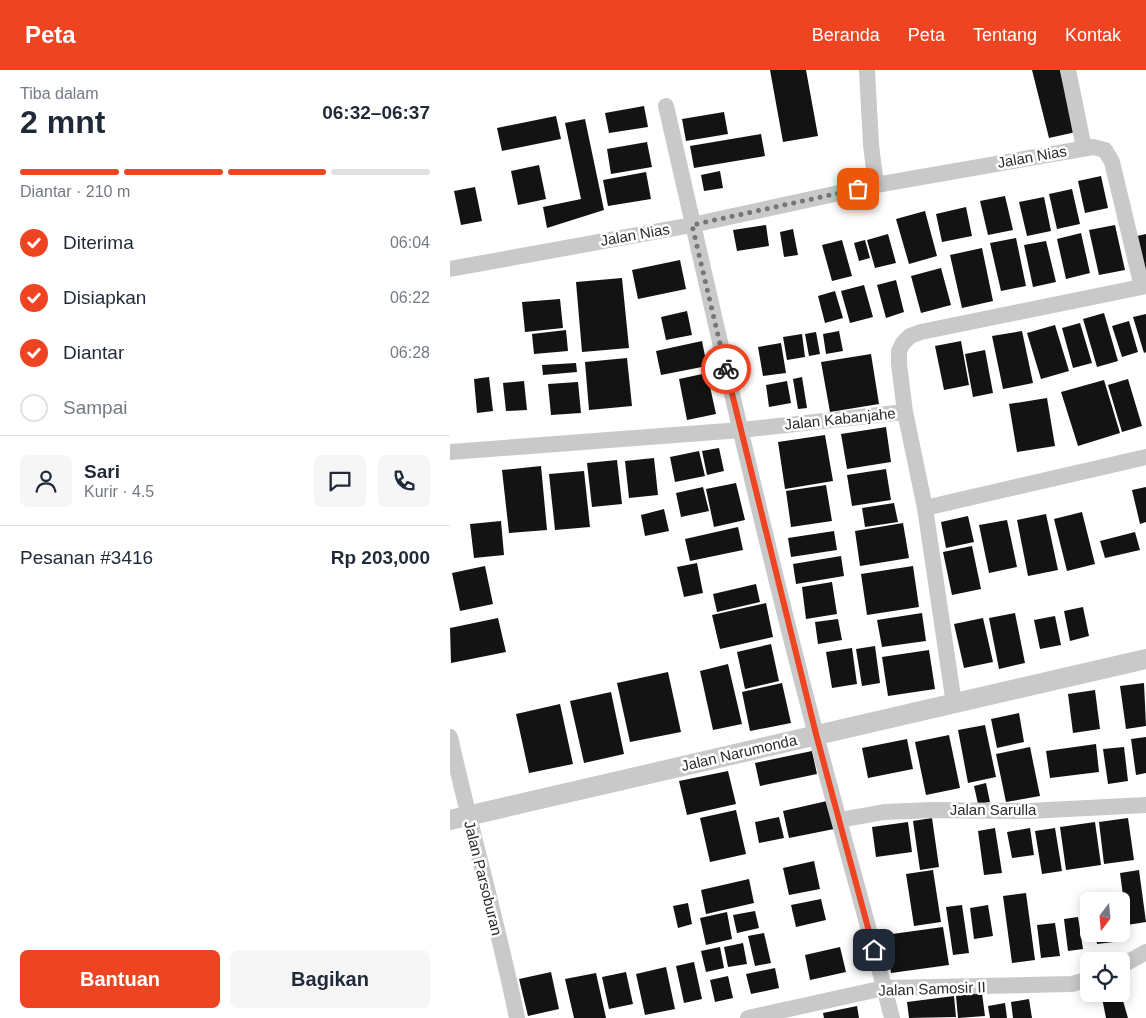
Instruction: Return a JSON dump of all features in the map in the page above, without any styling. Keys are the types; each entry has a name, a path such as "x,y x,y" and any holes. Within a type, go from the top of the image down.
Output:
{"street":[{"path":"867,70 871,145 876,185"},
{"path":"905,412 899,351 903,343 910,336 921,332 1144,287 1112,162 1105,150 1100,148 1084,148 1068,70"},
{"path":"666,106 692,225 816,734 892,1018"},
{"name":"Jalan Nias","path":"450,269 692,225 876,185 1084,148"},
{"name":"Jalan Kabanjahe","path":"450,452 741,430 905,412 925,508 954,704"},
{"path":"925,508 1146,457"},
{"name":"Jalan Narumonda","path":"459,818 1146,659"},
{"name":"Jalan Parsoburan","path":"450,737 459,818 509,980 517,1018"},
{"name":"Jalan Sarulla","path":"840,820 884,812 934,810 1029,811 1146,805"},
{"path":"1130,961 1146,952"},
{"name":"Jalan Samosir II","path":"748,1018 884,988 1072,984 1080,982"}],"building":[{"path":"770,70 806,70 818,136 783,142"},
{"path":"1032,70 1060,70 1076,132 1049,138"},
{"path":"644,106 648,127 609,133 605,113"},
{"path":"724,112 728,134 686,141 682,119"},
{"path":"556,116 561,139 502,151 497,128"},
{"path":"585,119 604,210 547,228 543,207 581,199 565,123"},
{"path":"761,134 765,156 694,168 690,146"},
{"path":"647,142 652,167 611,174 607,149"},
{"path":"539,165 546,199 518,205 511,171"},
{"path":"720,171 723,188 704,191 701,175"},
{"path":"646,172 651,199 608,206 603,180"},
{"path":"1101,176 1108,208 1085,213 1078,181"},
{"path":"475,187 482,221 461,225 454,191"},
{"path":"1072,189 1080,224 1057,229 1049,194"},
{"path":"1005,196 1013,230 988,235 980,201"},
{"path":"1044,197 1051,231 1027,236 1019,202"},
{"path":"966,207 972,236 942,242 936,214"},
{"path":"925,211 937,256 909,264 896,219"},
{"path":"766,225 769,246 737,251 733,230"},
{"path":"1115,225 1125,270 1099,275 1089,230"},
{"path":"793,229 798,255 784,257 780,232"},
{"path":"1081,233 1090,273 1066,279 1057,239"},
{"path":"888,234 896,263 875,268 867,240"},
{"path":"1146,234 1146,273 1137,236"},
{"path":"1016,238 1026,286 1001,291 990,243"},
{"path":"842,240 852,276 832,281 822,245"},
{"path":"865,240 870,258 859,261 854,243"},
{"path":"1046,241 1056,282 1033,287 1024,245"},
{"path":"982,248 993,301 962,308 950,255"},
{"path":"680,260 686,289 638,299 632,270"},
{"path":"941,268 951,305 921,313 911,276"},
{"path":"622,278 629,348 582,352 576,282"},
{"path":"896,280 904,312 886,318 877,285"},
{"path":"864,285 873,317 850,323 841,291"},
{"path":"835,291 843,318 825,323 818,296"},
{"path":"560,299 563,328 525,332 522,302"},
{"path":"687,311 692,335 666,340 661,317"},
{"path":"1104,313 1118,361 1097,367 1083,319"},
{"path":"1146,314 1146,352 1144,353 1133,317"},
{"path":"1129,321 1138,352 1122,357 1112,326"},
{"path":"1080,323 1092,363 1073,368 1062,328"},
{"path":"1055,325 1069,371 1041,379 1027,333"},
{"path":"566,330 568,351 534,354 532,334"},
{"path":"839,331 843,351 826,354 823,334"},
{"path":"1022,331 1033,383 1003,389 992,336"},
{"path":"816,332 820,354 809,356 805,334"},
{"path":"802,334 805,357 787,360 783,337"},
{"path":"702,341 707,366 661,375 656,351"},
{"path":"961,341 969,385 944,390 935,346"},
{"path":"781,343 786,373 763,376 758,347"},
{"path":"985,350 993,393 973,397 965,354"},
{"path":"871,354 879,404 830,412 821,362"},
{"path":"627,358 632,406 589,410 585,362"},
{"path":"576,363 577,372 543,375 542,365"},
{"path":"707,373 716,414 687,420 679,379"},
{"path":"489,377 493,411 477,413 474,379"},
{"path":"802,377 807,408 798,409 793,379"},
{"path":"1128,379 1142,426 1122,432 1108,385"},
{"path":"1104,380 1120,433 1078,446 1061,392"},
{"path":"524,381 527,410 506,411 503,383"},
{"path":"787,381 791,403 769,407 766,385"},
{"path":"578,382 581,413 551,415 548,384"},
{"path":"1047,398 1055,446 1017,452 1009,404"},
{"path":"886,427 891,462 847,469 841,434"},
{"path":"825,435 833,481 785,489 778,442"},
{"path":"719,448 724,471 707,475 702,451"},
{"path":"699,451 705,476 675,482 670,457"},
{"path":"654,458 658,495 629,498 625,461"},
{"path":"617,460 622,504 592,507 587,463"},
{"path":"541,466 547,530 509,533 502,470"},
{"path":"886,469 891,500 852,506 847,475"},
{"path":"584,471 590,527 555,530 549,474"},
{"path":"736,483 745,520 714,527 706,489"},
{"path":"826,485 832,521 791,527 786,491"},
{"path":"703,487 709,511 681,517 676,493"},
{"path":"1146,487 1146,522 1140,524 1132,490"},
{"path":"894,503 898,522 865,527 862,508"},
{"path":"664,509 669,531 645,536 641,515"},
{"path":"1082,512 1095,564 1067,571 1054,519"},
{"path":"1046,514 1058,570 1028,576 1017,520"},
{"path":"968,516 974,542 946,548 941,522"},
{"path":"1007,520 1017,567 989,573 979,525"},
{"path":"501,521 504,555 474,558 470,524"},
{"path":"903,523 909,558 860,566 855,531"},
{"path":"738,527 743,550 690,561 685,539"},
{"path":"834,531 837,550 791,557 788,538"},
{"path":"1135,532 1140,550 1105,558 1100,541"},
{"path":"972,546 981,589 952,595 943,552"},
{"path":"841,556 844,576 796,584 793,564"},
{"path":"697,563 703,593 684,597 677,567"},
{"path":"485,566 493,604 460,611 452,573"},
{"path":"913,566 919,607 867,615 861,574"},
{"path":"832,582 837,614 806,619 802,587"},
{"path":"756,584 760,602 717,612 713,594"},
{"path":"766,603 773,637 720,649 712,615"},
{"path":"1083,607 1089,636 1070,641 1064,611"},
{"path":"922,613 926,641 882,647 877,620"},
{"path":"1015,613 1025,663 999,669 989,618"},
{"path":"1055,616 1061,645 1040,649 1034,620"},
{"path":"498,618 506,652 451,663 450,628"},
{"path":"983,618 993,662 964,668 954,624"},
{"path":"838,619 842,640 818,644 815,622"},
{"path":"771,644 779,681 745,689 737,652"},
{"path":"875,646 880,683 862,686 856,649"},
{"path":"852,648 857,684 832,688 826,652"},
{"path":"929,650 935,689 888,696 882,657"},
{"path":"728,664 742,724 713,730 700,671"},
{"path":"668,672 681,732 630,742 617,683"},
{"path":"782,683 791,723 750,731 742,692"},
{"path":"1144,683 1146,726 1126,729 1120,686"},
{"path":"1095,690 1100,729 1073,733 1068,694"},
{"path":"611,692 624,754 584,763 570,701"},
{"path":"560,704 573,764 529,773 516,714"},
{"path":"1019,713 1024,742 997,748 991,719"},
{"path":"985,725 996,777 968,783 958,730"},
{"path":"949,735 960,788 926,795 915,742"},
{"path":"1146,737 1146,773 1136,775 1131,739"},
{"path":"907,739 913,769 868,778 862,748"},
{"path":"1096,744 1099,772 1050,778 1046,751"},
{"path":"1030,747 1040,796 1006,802 996,754"},
{"path":"1124,747 1128,781 1108,784 1103,749"},
{"path":"812,751 817,774 760,786 755,763"},
{"path":"728,771 736,804 687,815 679,781"},
{"path":"986,783 990,802 978,804 974,786"},
{"path":"827,801 834,829 789,838 783,811"},
{"path":"736,810 746,854 710,862 700,818"},
{"path":"779,817 784,838 759,843 755,822"},
{"path":"932,818 939,867 920,870 913,821"},
{"path":"1128,818 1134,860 1104,864 1099,822"},
{"path":"908,822 912,852 876,857 872,827"},
{"path":"1095,822 1101,865 1066,870 1060,827"},
{"path":"995,828 1002,873 984,875 978,831"},
{"path":"1030,828 1034,855 1012,858 1007,832"},
{"path":"1055,828 1062,871 1042,874 1035,831"},
{"path":"814,861 820,889 789,895 783,868"},
{"path":"933,870 941,922 914,926 906,874"},
{"path":"1139,870 1146,922 1130,925 1130,892 1123,892 1120,873"},
{"path":"749,879 754,903 706,914 701,890"},
{"path":"1026,893 1035,960 1012,963 1003,896"},
{"path":"821,899 826,920 796,927 791,905"},
{"path":"688,903 692,924 678,928 673,906"},
{"path":"962,905 969,953 953,955 946,907"},
{"path":"988,905 993,936 974,939 970,908"},
{"path":"755,911 759,928 737,933 733,915"},
{"path":"727,912 732,939 706,945 700,918"},
{"path":"1078,917 1080,942 1082,942 1083,949 1068,951 1064,919"},
{"path":"1055,923 1060,956 1041,958 1037,925"},
{"path":"943,927 949,965 891,973 885,935"},
{"path":"764,933 771,963 755,966 748,936"},
{"path":"1097,942 1114,942 1097,944"},
{"path":"743,943 747,964 728,967 724,947"},
{"path":"720,947 724,968 706,972 701,951"},
{"path":"840,947 846,972 810,980 805,955"},
{"path":"694,962 702,999 684,1003 676,966"},
{"path":"666,967 675,1009 645,1015 636,974"},
{"path":"775,968 779,988 751,994 746,974"},
{"path":"551,972 559,1009 528,1016 519,979"},
{"path":"626,972 633,1004 609,1009 602,977"},
{"path":"596,973 606,1018 574,1018 565,979"},
{"path":"728,976 733,998 715,1002 710,980"},
{"path":"982,993 985,1016 958,1018 956,996"},
{"path":"954,996 956,1017 909,1018 907,1002"},
{"path":"1029,999 1032,1018 1013,1018 1011,1002"},
{"path":"1103,1002 1123,1002 1128,1018 1106,1018"},
{"path":"1005,1003 1007,1018 990,1018 988,1006"},
{"path":"857,1006 859,1018 824,1018 823,1013"}],"way so far":[{"path":"726,369 692,225 858,189"}],"route":[{"path":"726,369 816,734 874,950"}]}
